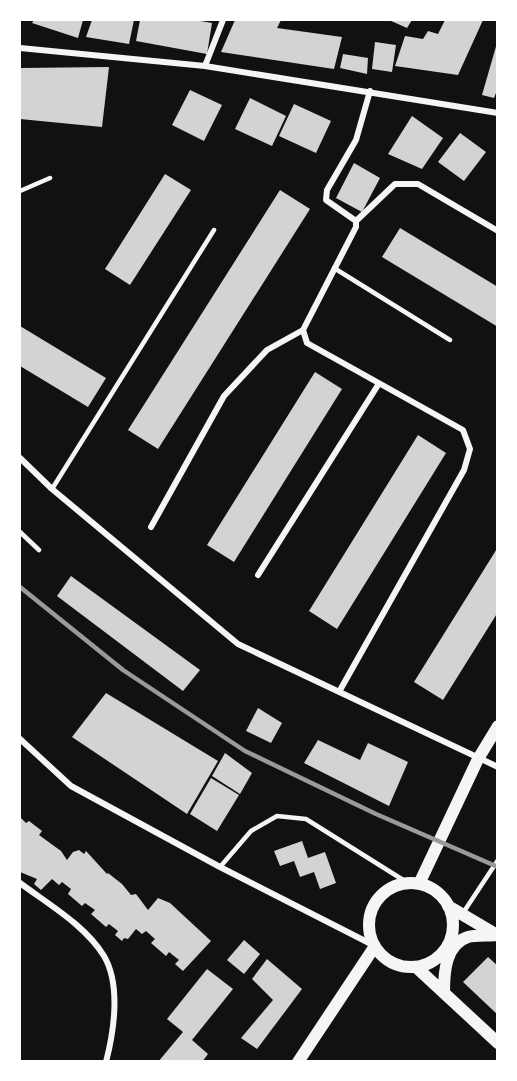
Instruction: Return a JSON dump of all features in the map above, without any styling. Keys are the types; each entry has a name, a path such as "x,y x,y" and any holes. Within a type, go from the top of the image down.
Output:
{"main road":[{"path":"413,884 478,759 498,726"},
{"path":"448,906 453,919 448,945 429,964 416,967 392,963 375,946 369,926 374,906 382,895 394,887 413,884 431,888 448,906 497,935"},
{"path":"444,992 447,958 455,948 466,938 497,935"},
{"path":"298,1062 375,946"},
{"path":"416,967 498,1043"}],"street":[{"path":"205,66 223,20"},
{"path":"20,48 205,66 498,113"},
{"path":"356,221 326,200 327,190 356,140 370,91"},
{"path":"151,527 224,396 267,350 303,330 356,227 356,221 395,184 418,184 498,231"},
{"path":"303,330 307,343 378,385 463,430 470,449 464,470 339,692"},
{"path":"258,575 378,385"},
{"path":"20,458 52,489 238,644 498,767"},
{"path":"20,740 71,786 220,867 375,946"},
{"path":"20,883 74,923 104,957 114,991 112,1041 106,1062"}],"lane":[{"path":"20,191 50,178"},
{"path":"52,489 214,230"},
{"path":"334,268 450,340"},
{"path":"20,532 39,550"},
{"path":"220,867 251,831 277,816 306,819 413,884"},
{"path":"462,915 498,860"}],"building":[{"path":"34,20 83,20 78,38 32,23"},
{"path":"92,20 134,20 129,44 86,37"},
{"path":"140,20 195,20 212,23 207,54 136,41"},
{"path":"235,20 281,20 277,28 342,37 334,69 221,52"},
{"path":"389,20 412,20 407,28"},
{"path":"445,20 483,20 458,75 395,66 405,36 423,39 428,31 438,34"},
{"path":"375,42 396,45 392,72 372,69"},
{"path":"497,43 498,88 494,98 482,95"},
{"path":"343,54 368,58 367,74 340,68"},
{"path":"109,67 102,127 20,119 20,68"},
{"path":"190,90 222,105 204,141 172,125"},
{"path":"250,98 286,116 272,146 235,129"},
{"path":"294,104 331,121 316,153 279,136"},
{"path":"412,116 443,138 422,169 388,154"},
{"path":"460,133 486,152 464,181 438,162"},
{"path":"354,163 380,178 362,212 336,198"},
{"path":"165,174 191,190 130,285 105,269"},
{"path":"280,190 310,209 158,449 128,430"},
{"path":"400,228 498,287 498,327 382,257"},
{"path":"20,326 106,378 88,407 20,366"},
{"path":"315,372 342,389 234,562 207,545"},
{"path":"418,435 446,453 337,629 309,611"},
{"path":"498,547 498,612 443,700 414,682"},
{"path":"71,576 200,670 183,691 57,596"},
{"path":"106,693 218,761 187,814 72,737"},
{"path":"258,708 282,723 271,743 246,731"},
{"path":"318,740 360,760 368,743 408,762 389,806 304,763"},
{"path":"225,753 252,773 240,794 212,776"},
{"path":"211,778 239,795 217,831 190,814"},
{"path":"20,817 26,823 29,821 42,831 39,835 61,851 67,860 73,852 79,850 84,854 86,851 131,895 136,894 148,910 158,898 170,903 211,941 183,971 175,964 179,960 169,952 166,956 151,943 155,939 146,931 142,934 136,929 128,939 124,938 122,941 115,935 118,931 109,924 106,927 91,914 95,910 85,903 82,906 68,894 71,889 62,882 59,885 52,879 41,890 34,884 37,879 20,872"},
{"path":"302,841 308,858 325,852 336,883 320,889 314,872 300,877 294,861 280,866 274,851"},
{"path":"244,940 260,954 244,974 227,960"},
{"path":"488,957 498,966 498,1015 463,982"},
{"path":"267,959 302,989 257,1049 241,1038 273,1000 252,979"},
{"path":"207,969 233,989 192,1040 208,1054 202,1062 158,1062 183,1032 167,1019"}],"railway":[{"path":"20,587 123,670 245,751 376,814 498,867"}]}
